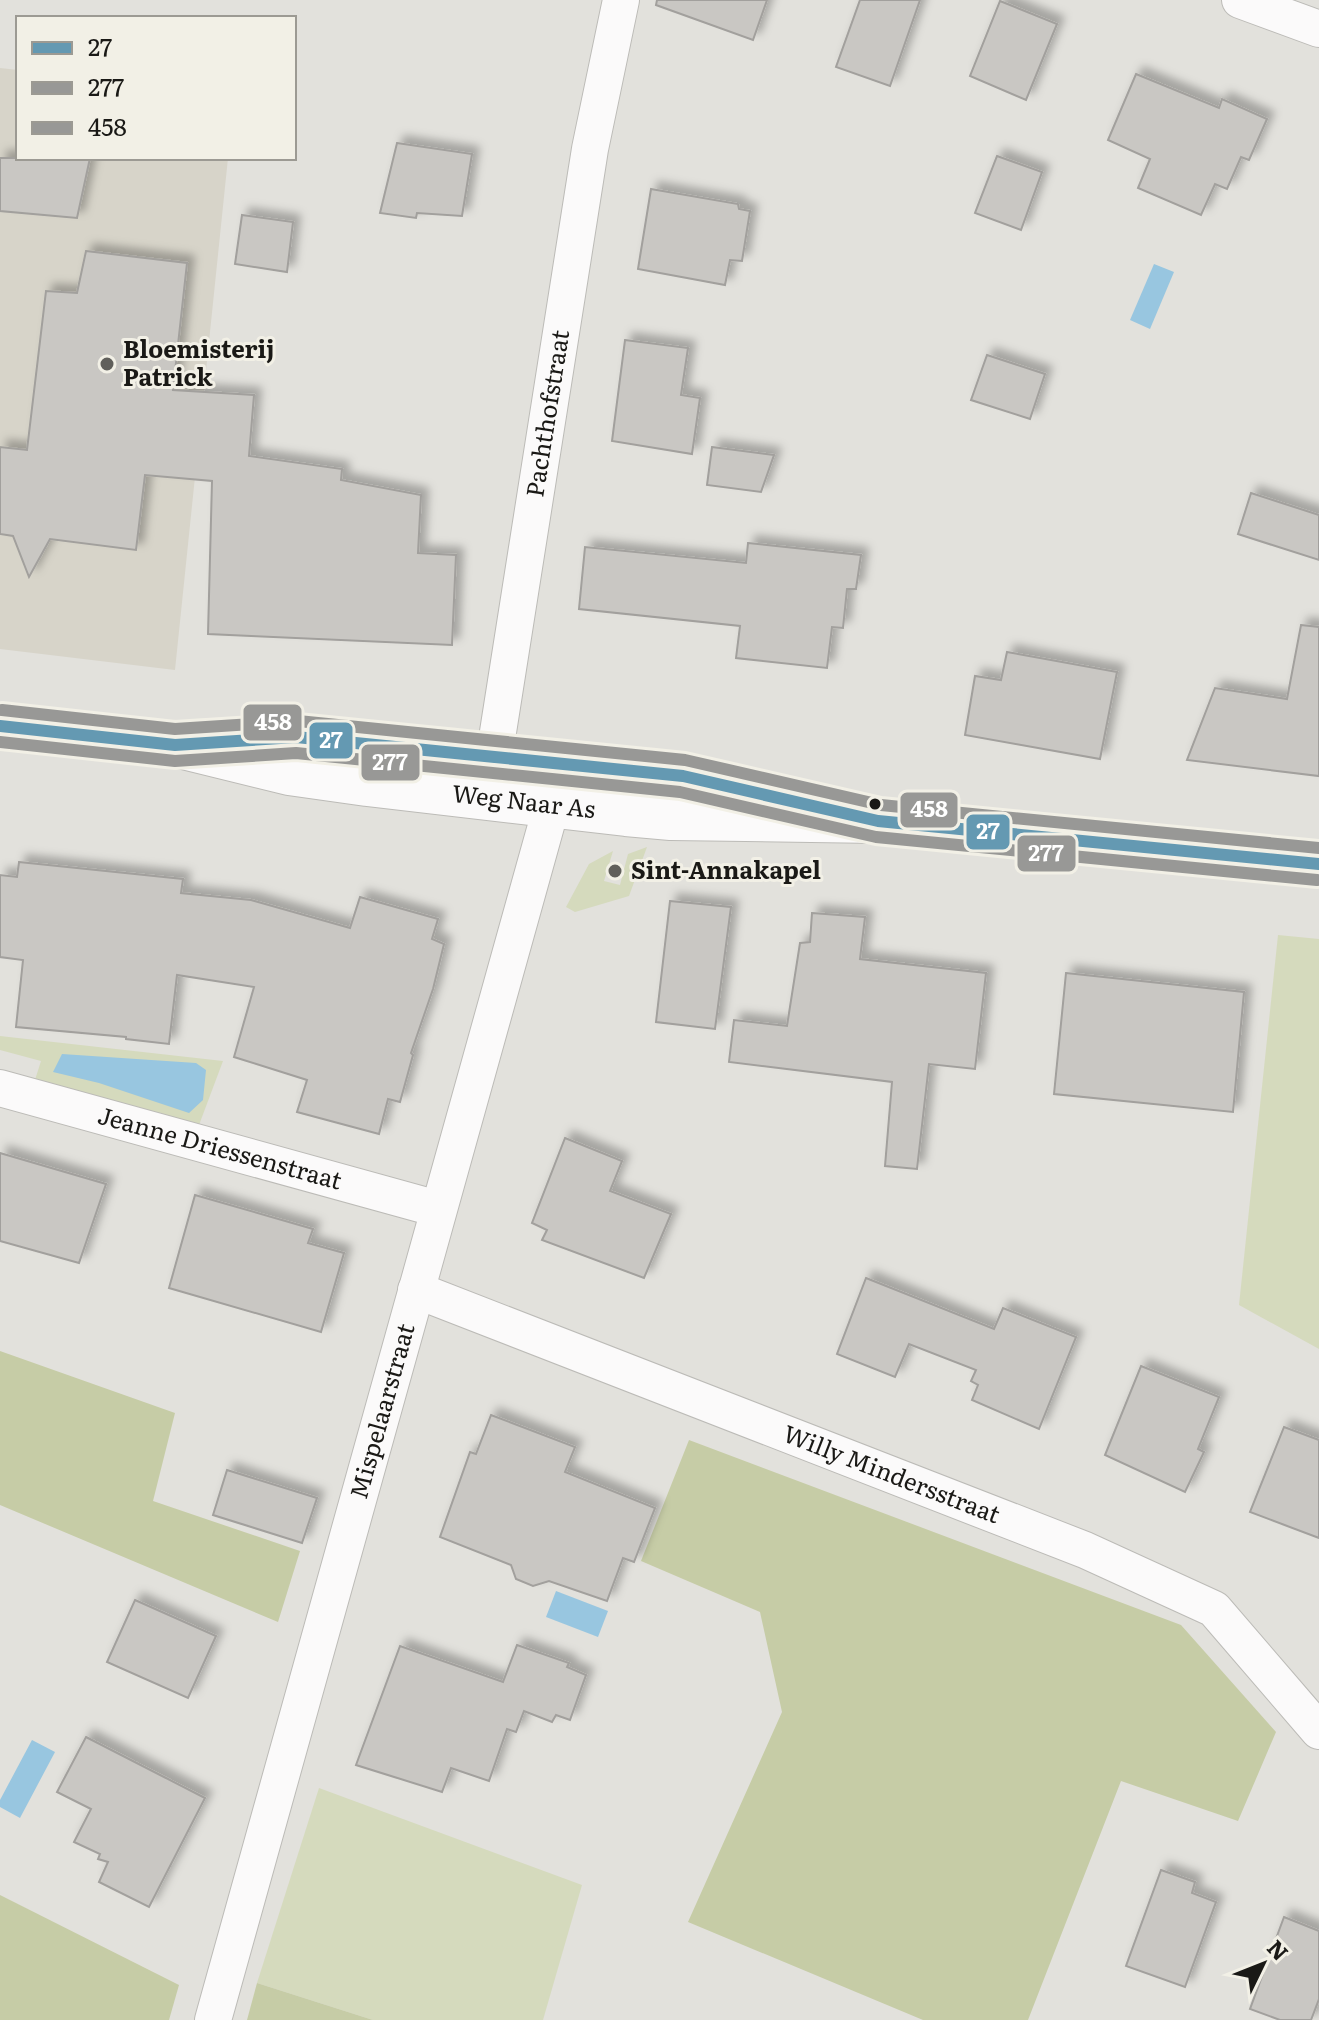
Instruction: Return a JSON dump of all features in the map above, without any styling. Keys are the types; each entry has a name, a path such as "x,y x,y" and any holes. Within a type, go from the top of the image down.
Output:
{"main road":[{"name":"Weg Naar As","path":"0,726 175,745 289,773 671,818 878,821 1319,864"},
{"name":"Weg Naar As","path":"175,745 296,737 683,776 878,821"}],"street":[{"name":"Pachthofstraat","path":"496,757 590,149 621,0"},
{"path":"1240,0 1319,29"},
{"path":"496,757 551,804"},
{"name":"Mispelaarstraat","path":"213,2020 438,1209 516,942 551,804"},
{"name":"Jeanne Driessenstraat","path":"0,1088 438,1209"},
{"name":"Willy Mindersstraat","path":"416,1290 1085,1550 1214,1609 1319,1731"}],"shaded area":[{"path":"0,68 16,70 16,160 228,160 175,670 0,649"}],"green space":[{"path":"647,847 629,896 575,912 566,907 589,864 613,851 604,881 620,885 628,854"},
{"path":"1278,935 1319,939 1319,1349 1239,1305"},
{"path":"0,1036 223,1061 199,1125 35,1080 41,1061 0,1050"},
{"path":"0,1351 175,1413 153,1501 300,1551 278,1622 0,1505"},
{"path":"689,1440 1181,1625 1276,1732 1238,1821 1121,1781 1028,2020 923,2020 688,1922 782,1712 760,1612 641,1561"},
{"path":"319,1788 582,1885 543,2020 373,2020 257,1983"},
{"path":"0,1895 179,1985 169,2020 0,2020"},
{"path":"257,1983 373,2020 247,2020"}],"water":[{"path":"1154,264 1174,272 1150,329 1130,320"},
{"path":"62,1054 196,1063 206,1070 203,1100 189,1113 99,1083 53,1072"},
{"path":"556,1591 608,1611 598,1637 546,1617"},
{"path":"32,1740 55,1752 20,1818 0,1807 0,1800"}],"building":[{"path":"657,0 767,0 753,40 656,5"},
{"path":"860,0 920,0 890,86 836,67"},
{"path":"1000,1 1057,24 1026,100 970,76"},
{"path":"1136,74 1219,108 1222,99 1267,119 1249,160 1241,157 1227,189 1215,184 1201,215 1138,188 1150,159 1108,140"},
{"path":"397,143 472,154 462,216 417,213 416,218 380,213"},
{"path":"997,156 1042,172 1021,230 975,213"},
{"path":"0,158 90,160 77,218 0,211"},
{"path":"651,189 738,204 739,209 750,211 742,261 730,260 725,285 638,269"},
{"path":"242,215 293,222 287,272 235,264"},
{"path":"86,251 187,263 173,390 254,395 249,456 342,469 341,480 421,495 418,553 456,555 452,645 208,634 212,481 145,475 136,550 50,539 29,577 13,536 0,534 0,447 27,450 46,291 77,293"},
{"path":"625,340 688,348 681,395 700,398 692,454 612,441"},
{"path":"987,355 1045,374 1030,419 971,400"},
{"path":"712,447 774,455 761,492 707,485"},
{"path":"1251,493 1319,515 1319,560 1238,534"},
{"path":"748,543 861,555 856,589 847,589 843,628 832,627 827,668 736,658 740,626 579,609 585,547 746,563"},
{"path":"1301,625 1319,627 1319,776 1187,760 1215,688 1287,699"},
{"path":"1007,652 1117,672 1100,759 965,735 975,676 1001,680"},
{"path":"19,862 183,879 181,893 251,900 350,928 360,897 438,919 432,939 444,944 433,989 411,1053 400,1102 388,1099 379,1134 297,1112 307,1080 234,1057 254,987 177,975 169,1044 16,1027 23,960 0,957 0,875 17,877"},
{"path":"670,901 731,907 715,1029 656,1022"},
{"path":"812,913 865,917 860,959 986,973 975,1069 929,1064 917,1169 885,1166 892,1082 729,1062 734,1020 787,1026 800,943 810,942"},
{"path":"1066,973 1244,992 1233,1112 1054,1094"},
{"path":"565,1138 622,1161 610,1191 671,1214 644,1278 542,1240 547,1230 532,1223"},
{"path":"0,1153 106,1184 79,1263 0,1241"},
{"path":"195,1195 313,1229 308,1243 344,1253 321,1332 169,1288"},
{"path":"866,1278 994,1329 1003,1308 1076,1337 1039,1429 972,1400 978,1385 971,1381 976,1370 909,1344 895,1377 837,1354"},
{"path":"1141,1366 1219,1397 1198,1449 1204,1452 1185,1492 1105,1455"},
{"path":"491,1415 575,1447 565,1472 655,1508 634,1562 623,1558 607,1601 549,1581 533,1586 516,1579 511,1565 440,1537 470,1452 476,1454"},
{"path":"1284,1427 1319,1440 1319,1538 1250,1512"},
{"path":"227,1470 317,1498 302,1543 213,1515"},
{"path":"135,1600 216,1636 188,1698 107,1662"},
{"path":"517,1645 569,1663 567,1667 586,1675 570,1720 556,1715 552,1722 524,1711 516,1732 507,1729 489,1781 451,1768 442,1792 356,1765 400,1646 503,1682"},
{"path":"86,1737 205,1798 149,1907 99,1882 108,1862 98,1859 100,1854 74,1842 91,1809 57,1792"},
{"path":"1161,1870 1195,1882 1192,1893 1216,1902 1185,1987 1126,1966"},
{"path":"1284,1917 1319,1931 1319,1999 1311,2020 1280,2020 1250,2009"}],"transit line":[{"name":"458","path":"2,710 175,729 298,721 685,760 881,805 1319,848"},
{"name":"27","path":"0,726 175,745 296,737 683,776 878,821 1319,864"},
{"name":"277","path":"0,742 175,761 296,753 680,792 876,837 1317,880"}],"place":[{"name":"Bloemisterij Patrick","path":"107,364"},
{"name":"Sint-Annakapel","path":"615,871"}]}
